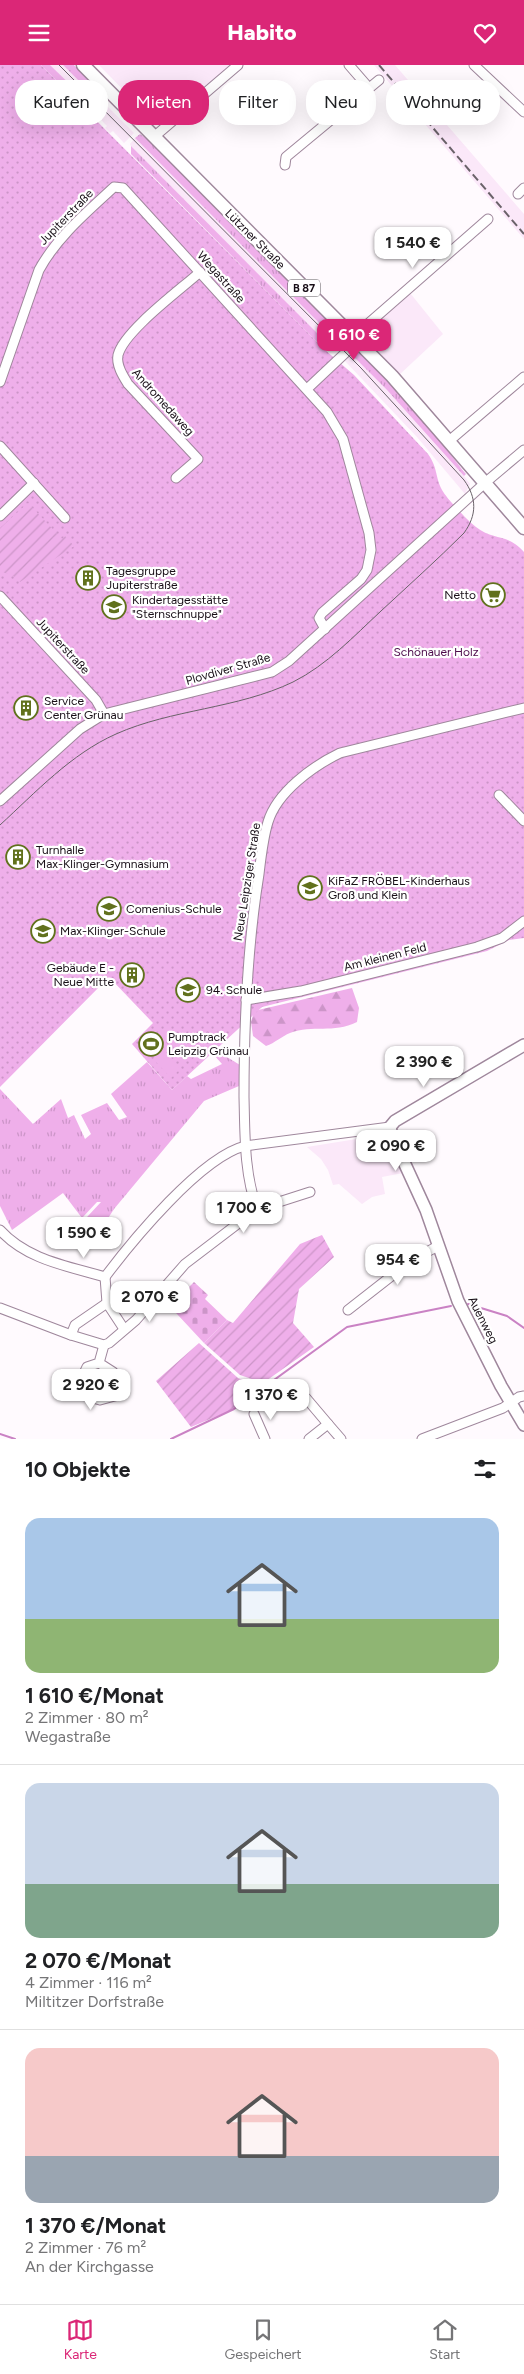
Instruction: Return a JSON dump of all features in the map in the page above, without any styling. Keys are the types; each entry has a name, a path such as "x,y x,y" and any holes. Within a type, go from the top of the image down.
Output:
{"main road":[{"name":"Lützner Straße","path":"83,65 404,389 524,528"}],"street":[{"path":"155,136 238,65"},
{"path":"349,65 363,80"},
{"path":"474,65 522,107"},
{"path":"285,165 286,157 324,125"},
{"name":"Wegastraße","path":"114,187 123,188 307,389 326,412 343,439 370,540 370,559 367,570 360,579 319,618 326,629"},
{"name":"Jupiterstraße","path":"0,382 38,270 62,237 114,187"},
{"path":"307,389 355,339 488,219"},
{"name":"Andromedaweg","path":"176,478 198,459 128,384 120,372 118,357 124,342 137,328 200,272"},
{"path":"449,441 524,377"},
{"path":"0,446 65,518"},
{"name":"Plovdiver Straße","path":"0,801 80,729 104,714 272,672 289,661 486,482 524,450"},
{"path":"0,516 34,483"},
{"name":"Jupiterstraße","path":"0,596 96,700 104,714"},
{"name":"Neue Leipziger Straße","path":"257,1209 249,1180 245,1146 246,1000 252,918 268,821 290,789 314,767 340,753 524,708"},
{"path":"499,795 524,821"},
{"name":"Am kleinen Feld","path":"246,1000 301,991 477,947 502,938 524,921"},
{"path":"124,1329 108,1303 105,1277 120,1257 173,1199 216,1159 234,1149 245,1146 390,1127 395,1121 524,1045"},
{"name":"Auenweg","path":"390,1127 392,1136 417,1188 460,1305 511,1404 524,1425"},
{"path":"0,1308 70,1335 104,1345 109,1343 136,1320 186,1264 257,1209 310,1192"},
{"path":"0,1231 8,1239 36,1257 105,1277"},
{"path":"348,1310 412,1260 438,1246"},
{"path":"70,1335 75,1325 108,1303"},
{"path":"98,1363 104,1345"},
{"path":"98,1363 121,1380 124,1386 122,1394 100,1400 75,1393 87,1367 98,1363"},
{"path":"422,1439 511,1404 519,1397 524,1396"},
{"path":"306,1398 341,1439"},
{"path":"254,1414 266,1439"},
{"path":"309,1439 328,1424"}],"shaded area":[{"path":"50,65 63,65 78,80 66,80"},
{"path":"99,65 230,65 209,83 209,80 118,80 118,84"},
{"path":"374,65 395,65 408,80 387,80"},
{"path":"108,107 118,117 118,125 126,125 134,133 124,143 113,131 110,133 105,128 107,126"},
{"path":"426,125 447,125 524,214 524,239"},
{"path":"135,138 332,336 326,342 131,146 130,144"},
{"path":"410,293 443,334 399,375 369,345 376,337 375,324"},
{"path":"350,353 387,390 464,476 470,484 465,494 417,437 344,360"},
{"path":"375,1136 386,1140 403,1173 382,1177 385,1194 372,1197 362,1204 339,1184 333,1185 328,1170 321,1159 307,1147"}],"green space":[{"name":"Schönauer Holz","path":"0,65 41,65 56,80 15,80 15,125 101,125 324,349 354,375 428,454 442,490 463,515 483,531 512,542 524,552 524,938 509,940 487,951 262,1007 172,1090 132,1044 153,1023 109,977 0,1087"},
{"path":"41,65 50,65 66,80 56,80"},
{"path":"63,65 74,65 88,80 78,80"},
{"path":"140,134 160,149 339,330 332,336 135,138"},
{"path":"131,146 326,342 321,346 308,333 131,154"},
{"path":"358,352 369,359 397,389 466,474 464,476 387,390 350,353"},
{"path":"28,503 62,539 65,536 74,546 20,582 13,576 0,571 0,528"},
{"path":"352,988 359,1008 357,1022 340,1028 298,1030 266,1046 253,1036 251,1022 254,1011"},
{"name":"Pumptrack Leipzig Grünau","path":"161,1030 169,1032 169,1037 153,1051 146,1053 141,1046"},
{"path":"163,1051 180,1069 171,1078 154,1060"},
{"path":"217,1051 240,1065 239,1086 204,1101 114,1209 92,1243 74,1231 101,1202 97,1202 82,1218 63,1193 12,1230 0,1206 0,1089 33,1124 61,1099 68,1118 74,1115 85,1139 91,1134 81,1115 107,1103 119,1120 127,1117 111,1094 147,1062 172,1090 187,1076 191,1079 222,1064 213,1054"},
{"path":"322,1235 334,1257 299,1289 293,1323 314,1347 263,1383 240,1375 204,1343 227,1320 233,1323 300,1244"},
{"path":"194,1282 208,1295 205,1299 227,1320 204,1343 163,1299 177,1283 185,1291"},
{"path":"199,1343 238,1378 258,1386 234,1409 191,1427 156,1381"}],"waterway":[{"path":"468,1304 507,1316 524,1328"},
{"path":"171,1439 234,1409 347,1327 451,1306"},
{"path":"0,1434 15,1439"}],"tram line":[{"path":"0,825 69,763 100,742 116,734 159,719 227,704 272,691 293,682 329,659 464,533 471,520 474,507 471,493 464,480 361,368 59,65"}],"railway":[{"path":"379,65 524,234"}],"place":[{"name":"Tagesgruppe Jupiterstraße","path":"88,578"},
{"name":"Netto","path":"493,595"},
{"name":"Kindertagesstätte \"Sternschnuppe\"","path":"114,607"},
{"name":"Service Center Grünau","path":"26,708"},
{"name":"Turnhalle Max-Klinger-Gymnasium","path":"18,857"},
{"name":"KiFaZ FRÖBEL-Kinderhaus Groß und Klein","path":"310,888"},
{"name":"Comenius-Schule","path":"109,909"},
{"name":"Max-Klinger-Schule","path":"43,931"},
{"name":"Gebäude E - Neue Mitte","path":"132,975"},
{"name":"94. Schule","path":"188,990"},
{"name":"Pumptrack Leipzig Grünau","path":"151,1044"}]}
